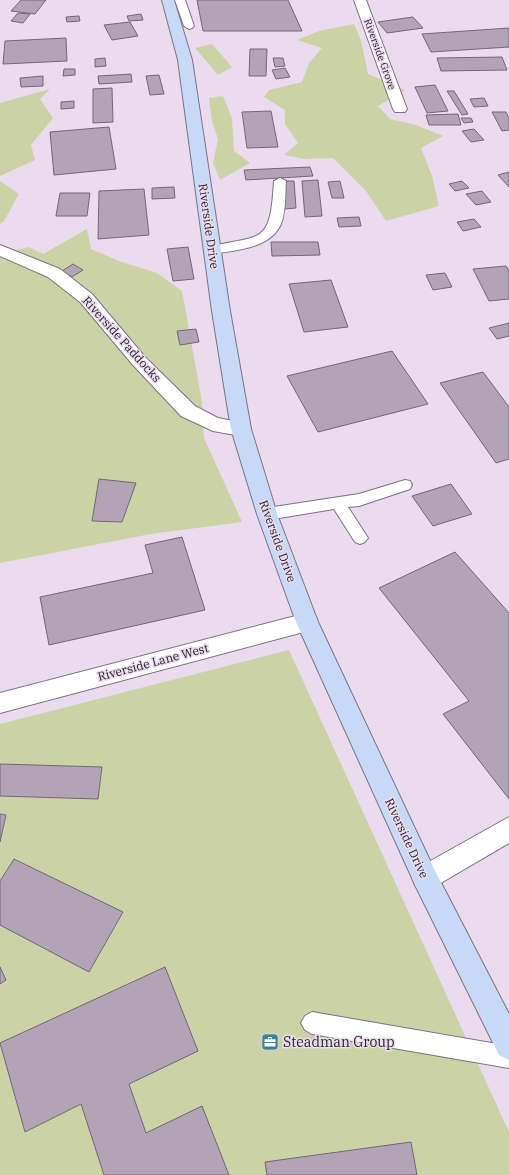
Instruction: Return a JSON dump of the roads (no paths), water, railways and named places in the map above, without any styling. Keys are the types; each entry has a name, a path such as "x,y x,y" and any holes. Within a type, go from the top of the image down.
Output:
{"street":[{"name":"Riverside Drive","path":"168,0 185,60 212,250 241,429 267,514 307,622 425,878 509,1045"},
{"name":"Riverside Grove","path":"360,0 400,109"},
{"name":"Riverside Paddocks","path":"0,250 54,273 86,298 139,361 188,411 213,424 241,429"},
{"name":"Riverside Lane West","path":"0,703 307,622"},
{"path":"425,878 509,829"}],"lane":[{"path":"180,0 190,26"},
{"path":"212,250 253,241 266,236 273,229 278,211 280,181"},
{"path":"267,514 360,500 405,485"},
{"path":"338,504 360,538"},
{"path":"312,1023 509,1057"}],"place":[{"name":"Steadman Group","path":"270,1042"}]}
